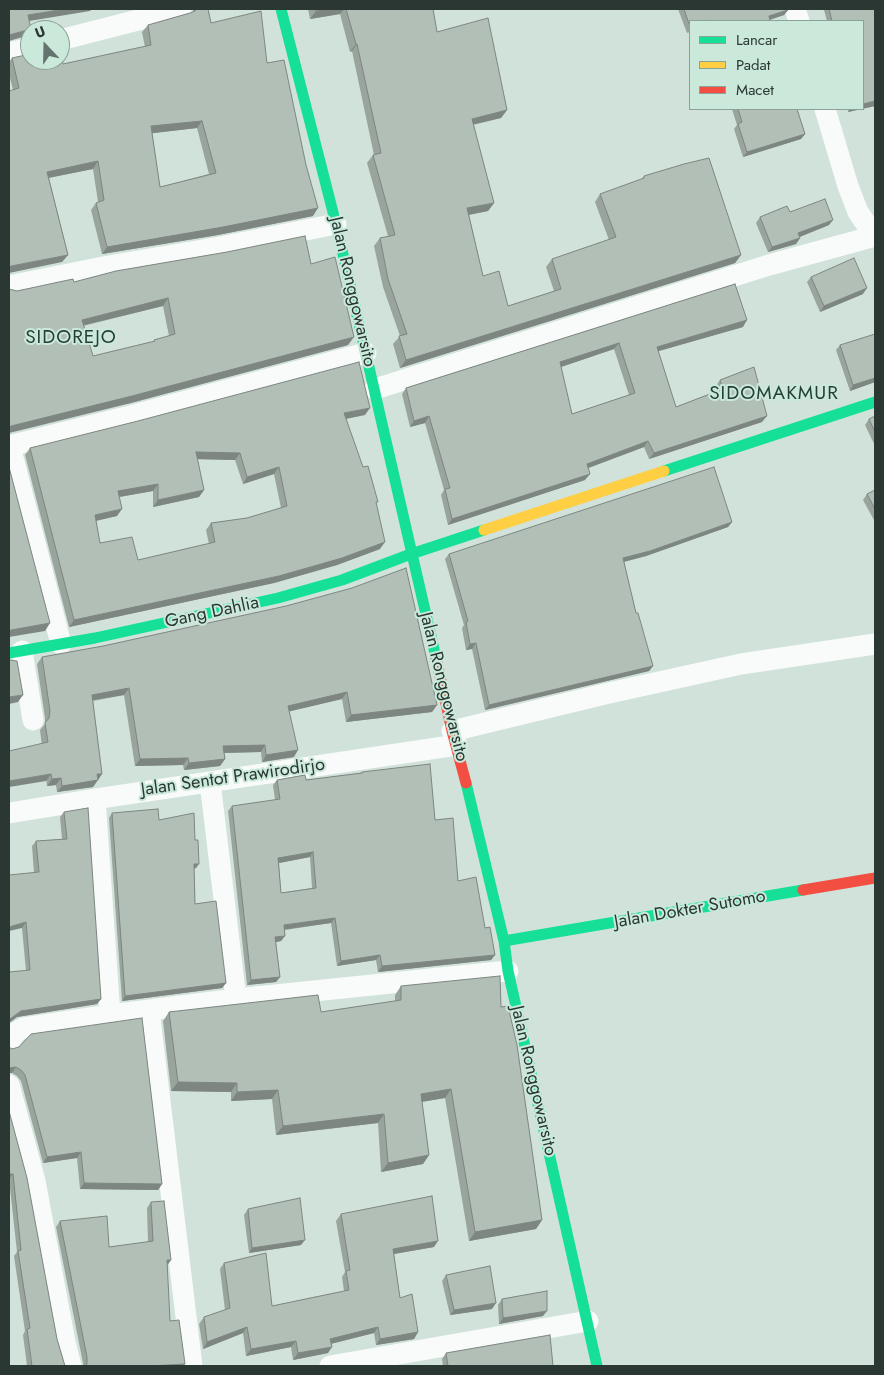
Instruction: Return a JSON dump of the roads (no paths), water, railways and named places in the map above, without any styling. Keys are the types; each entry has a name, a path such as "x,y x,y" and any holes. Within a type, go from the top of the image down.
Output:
{"street":[{"path":"70,37 181,9"},
{"name":"Jalan Ronggowarsito","path":"281,9 336,224 411,554 504,942 508,971 597,1366"},
{"path":"375,389 760,268 875,237 858,212 848,186 825,110"},
{"path":"9,286 108,266 220,248 336,224"},
{"path":"61,644 9,446 366,353"},
{"name":"Gang Dahlia","path":"15,652 104,636 278,598 342,580 411,554 875,402"},
{"name":"Jalan Sentot Prawirodirjo","path":"9,813 95,798 210,782 455,738 609,693 741,664 875,644"},
{"path":"15,652 33,720"},
{"path":"210,782 236,998"},
{"path":"95,798 110,1015"},
{"name":"Jalan Dokter Sutomo","path":"504,942 875,878"},
{"path":"9,1042 16,1032 23,1028 110,1015 236,998 508,971"},
{"path":"149,1010 192,1366"},
{"path":"9,1086 35,1181 71,1366"},
{"path":"330,1366 588,1321"}],"district":[{"name":"SIDOREJO","path":"71,338"},
{"name":"SIDOMAKMUR","path":"774,394"}]}
